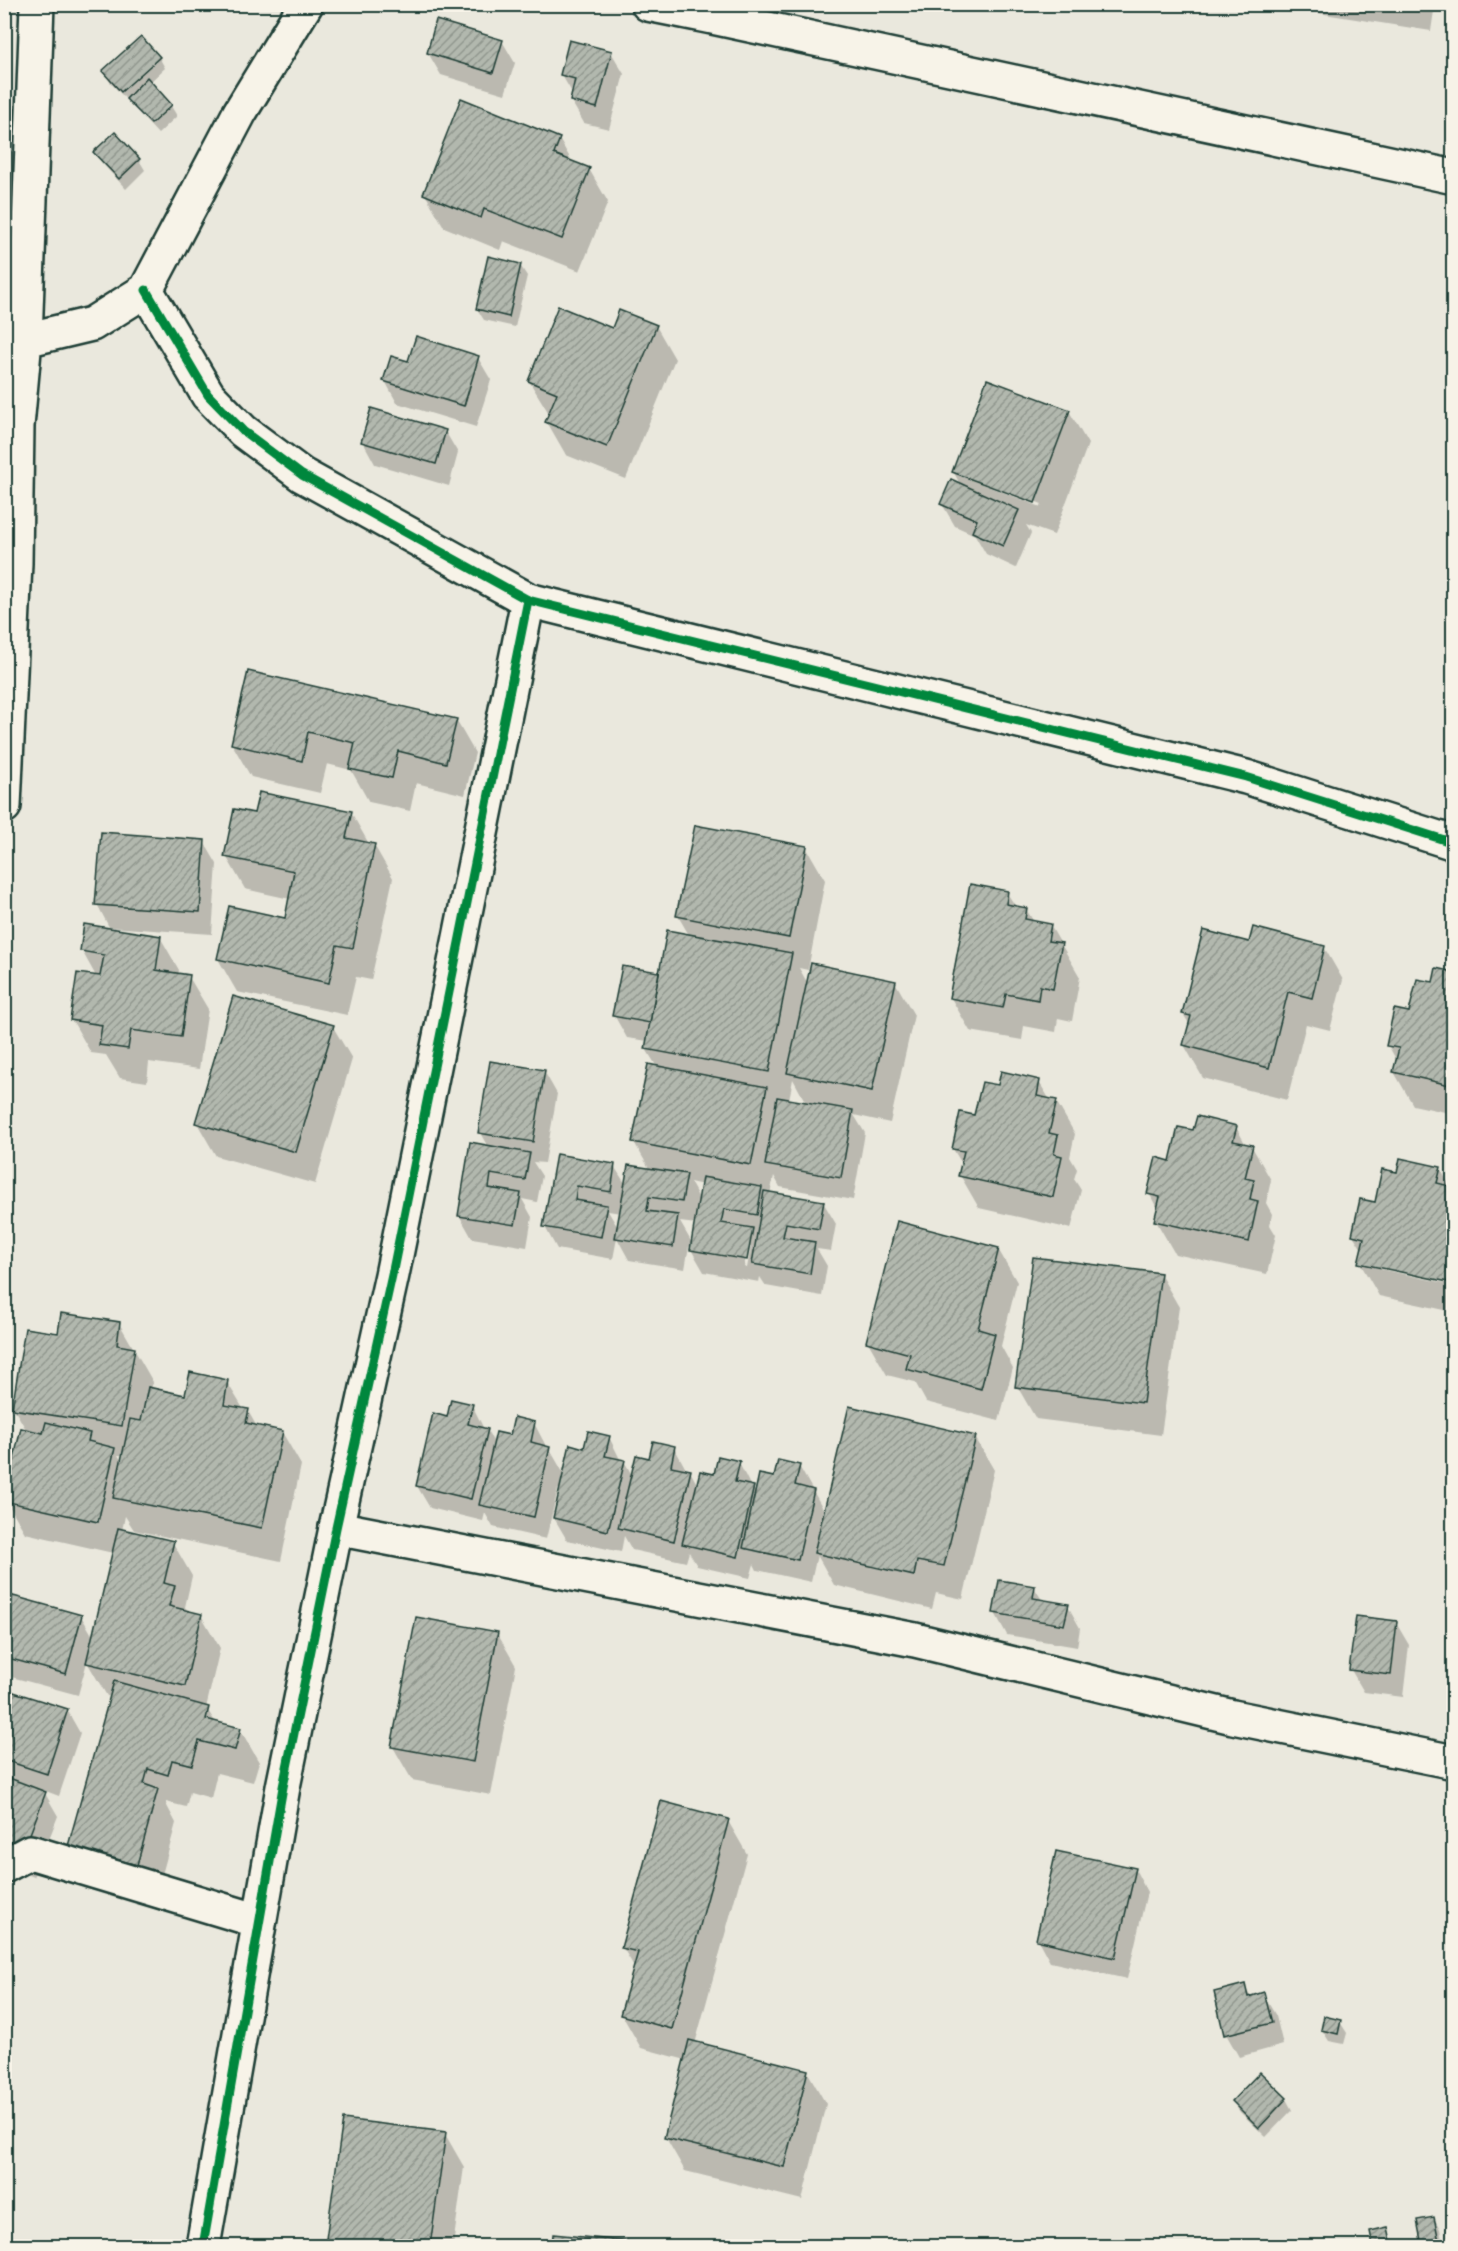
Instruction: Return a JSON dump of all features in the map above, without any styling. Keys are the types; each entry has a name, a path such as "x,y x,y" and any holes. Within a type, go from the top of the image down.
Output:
{"street":[{"path":"4,806 15,563 16,426 25,340 37,4"},
{"path":"648,4 1454,177"},
{"path":"25,340 92,324 146,290 294,9"},
{"path":"146,290 207,395 243,431 302,475 528,600 1246,777 1454,843"},
{"path":"203,2247 259,1921 336,1528 395,1263 528,600"},
{"path":"336,1528 915,1640 1233,1718 1454,1762"},
{"path":"4,1866 30,1852 259,1921"}],"building":[{"path":"436,20 503,40 493,73 427,53"},
{"path":"141,36 160,57 121,92 102,71"},
{"path":"569,40 612,51 597,108 570,101 575,79 560,75"},
{"path":"147,77 172,105 151,124 126,99"},
{"path":"461,98 560,138 554,154 590,168 562,239 484,209 481,218 423,194"},
{"path":"115,132 140,159 119,179 93,152"},
{"path":"4,231 11,232 7,267 4,267"},
{"path":"488,256 521,264 509,317 476,309"},
{"path":"558,306 612,328 619,310 657,325 607,447 545,422 557,393 528,381"},
{"path":"416,336 479,356 464,406 383,381 391,356 408,361"},
{"path":"987,379 1070,410 1035,503 952,472"},
{"path":"371,408 446,430 436,464 361,442"},
{"path":"951,479 1019,510 1003,546 972,532 977,520 940,504"},
{"path":"248,671 457,719 446,763 398,751 392,778 349,769 355,743 308,732 302,761 231,744"},
{"path":"259,792 352,811 346,838 375,844 353,948 337,945 329,983 217,959 229,906 285,918 294,871 224,857 234,809 254,813"},
{"path":"695,825 807,846 789,938 676,916"},
{"path":"101,832 205,840 200,912 95,905"},
{"path":"970,884 1008,891 1006,904 1027,908 1025,919 1051,924 1048,941 1062,943 1053,989 1040,986 1038,1000 1006,994 1003,1008 949,998"},
{"path":"84,924 161,936 156,970 190,975 181,1037 131,1030 128,1049 99,1045 102,1025 70,1020 77,973 100,976 104,955 80,951"},
{"path":"1253,927 1325,946 1312,998 1288,992 1269,1068 1183,1045 1191,1016 1182,1014 1203,930 1249,942"},
{"path":"667,930 792,953 769,1072 645,1049"},
{"path":"811,963 896,981 872,1091 787,1073"},
{"path":"622,966 659,972 650,1023 612,1016"},
{"path":"1436,968 1454,972 1454,1086 1393,1072 1399,1048 1386,1046 1394,1009 1409,1012 1417,979 1433,982"},
{"path":"233,996 334,1025 296,1152 195,1123"},
{"path":"490,1061 545,1070 533,1142 478,1133"},
{"path":"648,1064 767,1087 751,1165 632,1142"},
{"path":"1001,1071 1040,1080 1037,1096 1057,1100 1049,1133 1058,1135 1054,1154 1062,1156 1053,1197 958,1176 964,1151 952,1149 960,1112 974,1115 982,1082 998,1085"},
{"path":"777,1097 853,1110 841,1178 765,1165"},
{"path":"1197,1116 1237,1126 1233,1141 1253,1145 1245,1178 1254,1180 1250,1199 1258,1201 1249,1242 1154,1221 1160,1197 1147,1194 1156,1157 1170,1161 1178,1127 1193,1130"},
{"path":"470,1142 530,1153 525,1180 491,1174 489,1188 521,1193 515,1225 458,1216"},
{"path":"556,1154 615,1164 611,1192 577,1186 575,1200 607,1205 601,1237 543,1227"},
{"path":"1400,1158 1441,1167 1437,1183 1454,1187 1450,1220 1454,1221 1453,1283 1358,1263 1364,1238 1352,1235 1360,1199 1375,1202 1382,1169 1397,1172"},
{"path":"628,1165 687,1174 682,1202 649,1197 647,1211 678,1215 673,1247 615,1238"},
{"path":"702,1177 762,1187 757,1215 724,1209 721,1223 753,1228 747,1260 690,1250"},
{"path":"764,1191 824,1201 819,1229 786,1223 783,1237 815,1242 810,1274 752,1264"},
{"path":"897,1221 999,1248 978,1329 995,1334 981,1389 906,1369 910,1354 866,1342"},
{"path":"1033,1257 1161,1273 1143,1403 1015,1387"},
{"path":"61,1313 120,1322 117,1345 135,1348 122,1426 12,1409 25,1328 58,1333"},
{"path":"190,1372 228,1380 224,1405 249,1409 246,1423 283,1431 262,1528 113,1498 130,1419 141,1421 148,1387 185,1395"},
{"path":"451,1399 473,1404 468,1424 488,1429 471,1499 416,1486 433,1413 447,1417"},
{"path":"849,1406 976,1436 944,1566 917,1561 914,1576 814,1553"},
{"path":"514,1417 535,1422 531,1442 550,1447 534,1517 479,1505 496,1432 510,1435"},
{"path":"46,1422 90,1433 88,1441 115,1448 98,1522 4,1501 21,1428 43,1433"},
{"path":"588,1431 610,1436 605,1456 625,1460 608,1531 553,1518 570,1444 584,1448"},
{"path":"653,1441 675,1446 671,1466 691,1470 674,1541 618,1528 636,1455 649,1458"},
{"path":"718,1456 740,1461 735,1482 754,1486 738,1557 682,1544 700,1471 714,1474"},
{"path":"778,1460 800,1465 795,1485 814,1490 798,1560 743,1548 759,1474 774,1477"},
{"path":"118,1528 174,1541 164,1583 175,1586 169,1606 202,1614 185,1686 86,1663"},
{"path":"999,1580 1035,1586 1033,1598 1069,1604 1064,1625 993,1613"},
{"path":"6,1594 82,1615 66,1674 4,1657"},
{"path":"1356,1616 1397,1621 1391,1675 1349,1670"},
{"path":"416,1617 498,1632 473,1762 391,1747"},
{"path":"114,1681 209,1707 206,1719 241,1728 235,1750 199,1741 192,1765 172,1760 168,1775 148,1769 144,1784 158,1789 137,1865 68,1846"},
{"path":"4,1689 68,1709 47,1774 4,1760"},
{"path":"4,1776 46,1792 22,1855 4,1849"},
{"path":"661,1801 729,1819 672,2029 620,2015 638,1952 621,1948"},
{"path":"1056,1851 1136,1868 1115,1958 1036,1940"},
{"path":"1245,1984 1248,1997 1264,1992 1272,2023 1224,2035 1214,1992"},
{"path":"1324,2016 1341,2020 1338,2034 1321,2030"},
{"path":"689,2040 808,2070 784,2167 664,2138"},
{"path":"1260,2072 1287,2098 1259,2128 1232,2101"},
{"path":"343,2119 446,2132 430,2246 325,2246"},
{"path":"1434,2217 1440,2246 1422,2246 1417,2220"},
{"path":"1388,2227 1392,2246 1373,2246 1370,2231"},
{"path":"553,2234 633,2242 633,2246 552,2246"}],"cycle path":[{"path":"146,290 208,395 243,431 302,475 528,600 1246,777 1454,843"},
{"path":"203,2246 283,1787 336,1528 392,1275 528,600"}]}
